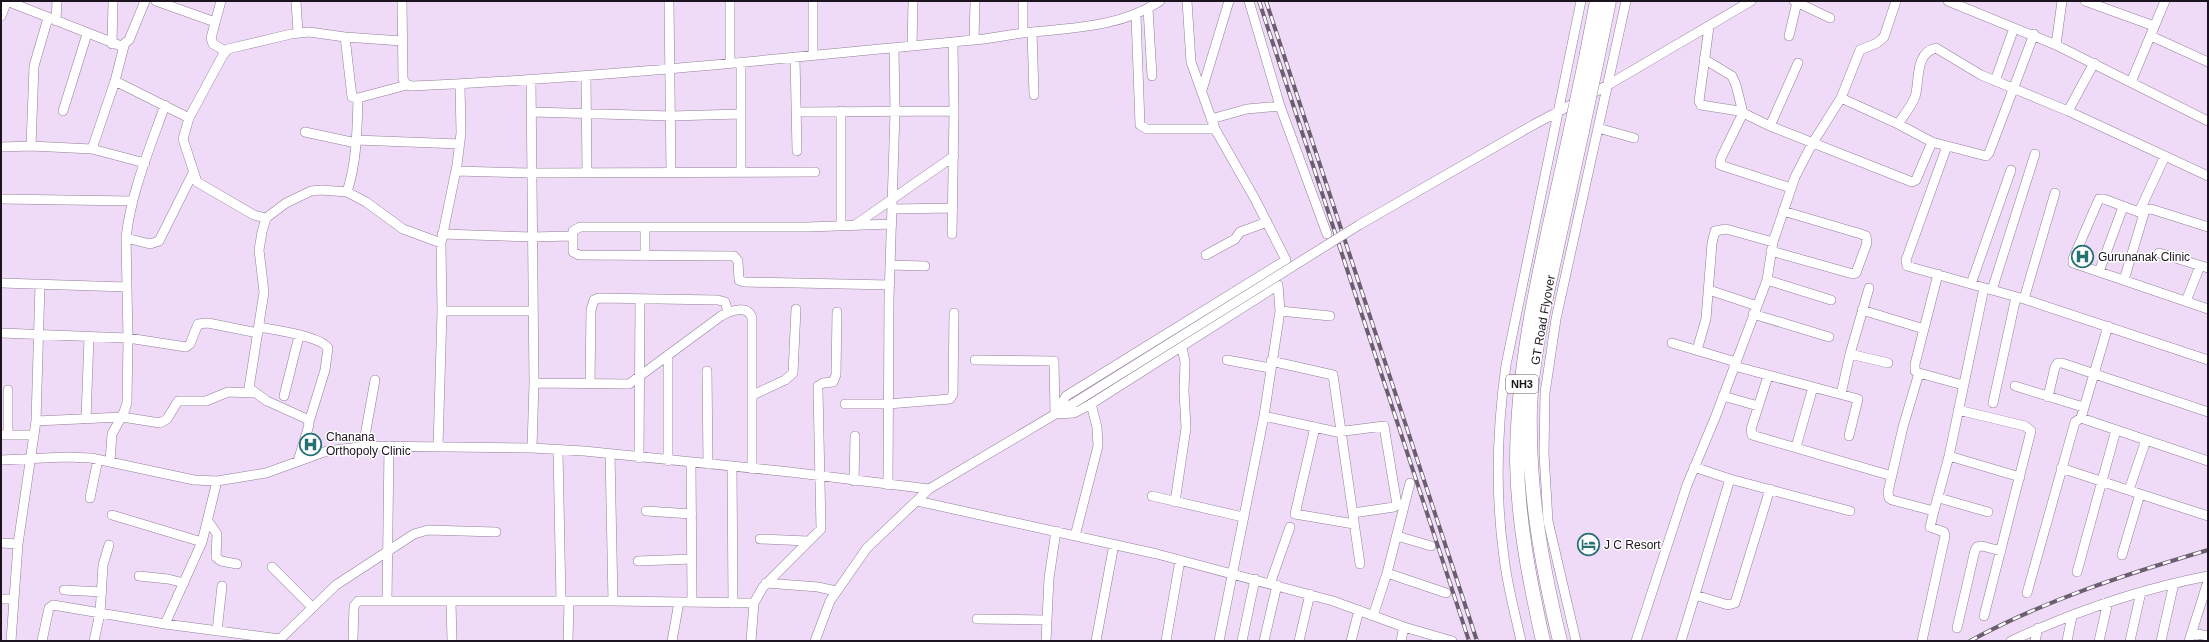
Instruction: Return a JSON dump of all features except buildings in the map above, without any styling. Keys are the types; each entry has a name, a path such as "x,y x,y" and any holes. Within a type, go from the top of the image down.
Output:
{"highway":[{"name":"GT Road Flyover","path":"1592,54 1597,1"},
{"name":"GT Road Flyover","path":"1560,641 1544,577 1534,519 1530,464 1530,406 1539,331 1576,130 1592,54 1609,1"},
{"name":"GT Road Flyover","path":"1543,641 1529,579 1520,521 1517,462 1519,404 1529,328 1576,130"}],"street":[{"path":"1,16 7,1 112,44 124,46"},
{"path":"31,146 34,66 52,20 57,1"},
{"path":"112,44 113,1"},
{"path":"92,149 115,81 124,46 145,1"},
{"path":"156,1 215,22"},
{"path":"221,1 215,22 212,41 226,51"},
{"path":"296,1 298,33"},
{"path":"402,1 403,79 407,85"},
{"path":"669,1 671,68 671,172"},
{"path":"730,1 730,63"},
{"path":"813,1 813,55"},
{"path":"912,46 913,1"},
{"path":"974,40 975,1"},
{"path":"1023,1 1034,95"},
{"path":"345,37 351,95 352,97 358,98 407,85 531,81 586,77 894,48 974,40 1027,32 1060,30 1136,15 1160,1"},
{"path":"1055,414 1066,396 1286,260 1211,119 1191,62 1187,1"},
{"path":"1202,90 1229,1"},
{"path":"1249,1 1280,106 1327,234"},
{"path":"1521,641 1504,558 1500,526 1498,467 1500,417 1506,365 1581,1"},
{"path":"1576,641 1548,521 1544,454 1545,393 1556,319 1626,1"},
{"path":"815,641 827,608 836,591 868,548 929,489 1055,414 1359,225 1533,125 1608,85 1751,1"},
{"path":"1636,641 1694,467 1767,280 1772,247 1798,169 1841,98 1858,52 1862,48 1877,43 1884,37 1896,1"},
{"path":"1948,1 2056,44 2208,121"},
{"path":"2056,44 2062,1"},
{"path":"2085,1 2154,26"},
{"path":"1789,36 1796,2 1830,18"},
{"path":"2131,82 2151,36 2163,2"},
{"path":"1148,9 1152,76"},
{"path":"1136,15 1140,125 1147,128 1215,129"},
{"path":"1709,27 1699,102 1701,105 1743,112 1770,126 1812,144 1912,182 1916,180 1932,142"},
{"path":"1996,81 2014,28"},
{"path":"266,218 254,215 197,182 183,139 189,118 226,51 232,48 298,33 314,32 345,37 402,41"},
{"path":"63,111 87,34"},
{"path":"1841,98 1898,124 1932,142 1981,155 1988,155 2012,88 2034,34"},
{"path":"2151,36 2208,62"},
{"path":"952,234 954,156 953,42"},
{"path":"888,485 890,265 895,112 894,48"},
{"path":"1898,124 1915,96 1921,62 1932,49 1938,49 1980,75 2068,111 2208,176"},
{"path":"796,57 798,112 797,151"},
{"path":"1704,59 1732,76 1743,112 1721,158 1720,165 1791,188"},
{"path":"741,62 741,172"},
{"path":"1770,126 1798,63"},
{"path":"2068,111 2094,63"},
{"path":"586,77 586,173"},
{"path":"115,81 189,118"},
{"path":"531,81 534,383 532,448"},
{"path":"438,447 442,310 442,238 460,144 460,84"},
{"path":"347,192 354,167 358,98"},
{"path":"110,461 112,434 126,407 128,338 126,238 132,201 165,105"},
{"path":"1211,119 1247,109 1280,106"},
{"path":"841,111 841,226"},
{"path":"798,112 954,111"},
{"path":"532,112 671,116 741,114"},
{"path":"1598,128 1634,138"},
{"path":"304,132 356,142 460,144"},
{"path":"1,147 31,146 92,149 144,163"},
{"path":"1948,146 1906,263 1910,267 2020,298 2208,360"},
{"path":"1922,641 1945,536 1944,532 1930,527 1939,498 1963,385 1988,289 2035,154"},
{"path":"854,225 954,156"},
{"path":"2124,280 2142,213 2165,156"},
{"path":"1971,284 2011,170"},
{"path":"456,171 531,173 815,172"},
{"path":"126,238 150,244 159,241 193,173"},
{"path":"254,393 249,385 264,292 259,250 262,232 266,218 286,202 311,192 321,190 347,192 366,202 403,229 442,238 571,236"},
{"path":"1993,402 2020,298 2055,193"},
{"path":"1,199 132,201"},
{"path":"2142,213 2104,199 2099,199 2073,259 2076,264 2208,309"},
{"path":"2099,272 2123,207"},
{"path":"892,209 953,208"},
{"path":"2142,213 2151,209 2208,227"},
{"path":"1697,350 1706,323 1712,243 1715,231 1726,229 1772,247 1853,274 1856,273 1867,243 1866,236 1783,211"},
{"path":"1206,255 1235,239 1242,231 1267,222"},
{"path":"890,285 744,282 739,280 738,261 734,256 575,254 572,250 571,236 573,231 580,227 841,226 892,224"},
{"path":"645,227 645,256"},
{"path":"2159,253 2204,267 2186,301"},
{"path":"890,265 925,266"},
{"path":"1938,274 1914,368 1919,373 1963,385"},
{"path":"1767,280 1831,300"},
{"path":"1,283 127,287"},
{"path":"11,641 18,544 32,458 36,421 40,284"},
{"path":"1055,414 1074,412 1091,404 1278,285 1280,311 1264,416 1219,641"},
{"path":"1841,394 1850,354 1869,288"},
{"path":"1709,290 1755,310 1828,337"},
{"path":"590,384 591,305 599,298 640,300 718,300 725,302 728,312"},
{"path":"639,458 640,300"},
{"path":"753,396 785,380 793,373 796,309"},
{"path":"442,310 533,311"},
{"path":"534,383 629,384 728,312 745,310 749,312 752,318 752,469"},
{"path":"1862,310 1924,329"},
{"path":"1280,311 1330,316"},
{"path":"751,641 754,603 766,583 821,529 818,386 823,383 833,382 836,375 837,312"},
{"path":"845,404 888,404 947,400 952,396 954,313"},
{"path":"1,333 128,338 188,346 192,341 196,326 202,323 299,336 322,342 329,352 298,461"},
{"path":"2027,593 2061,468 2075,422 2081,418 2108,326"},
{"path":"284,396 299,336"},
{"path":"86,419 88,337"},
{"path":"1672,343 1697,350 1768,376 1855,398 1858,401 1849,436"},
{"path":"1175,502 1186,428 1184,391 1185,362 1182,347"},
{"path":"1850,354 1888,363"},
{"path":"668,355 668,461"},
{"path":"975,360 1054,361 1055,414"},
{"path":"1227,360 1271,364 1332,375 1342,432 1360,564"},
{"path":"2048,397 2058,363 2093,373 2208,412"},
{"path":"708,371 708,464"},
{"path":"1919,373 1905,420 1888,498 1934,511"},
{"path":"1768,376 1750,433 1752,435 1892,476"},
{"path":"363,447 375,380"},
{"path":"2015,386 2083,407"},
{"path":"1796,447 1813,387"},
{"path":"8,390 4,435 34,435"},
{"path":"36,421 122,417 160,423 167,419 178,401 206,401 228,392 254,393 302,416 309,422"},
{"path":"1723,396 1758,406"},
{"path":"1075,536 1098,446 1097,426 1091,404"},
{"path":"1958,410 2029,428 2030,435 1984,616"},
{"path":"1264,416 1342,432 1384,426 1397,504 1394,508 1353,513"},
{"path":"2081,418 2208,461"},
{"path":"1315,427 1295,514 1354,524"},
{"path":"2077,572 2116,430"},
{"path":"854,481 855,436"},
{"path":"2128,490 2146,440"},
{"path":"1,460 32,458 98,459 194,480 217,481 259,474 333,450 389,446 532,448 732,466 929,489"},
{"path":"387,600 389,446"},
{"path":"558,450 568,641"},
{"path":"610,454 613,601"},
{"path":"1949,456 2020,478"},
{"path":"90,498 98,459"},
{"path":"692,463 692,602"},
{"path":"732,466 733,603"},
{"path":"1694,467 1730,479 1850,511"},
{"path":"2061,468 2208,516"},
{"path":"1681,641 1730,479"},
{"path":"165,624 202,542 217,481"},
{"path":"1373,616 1387,573 1410,483"},
{"path":"1694,595 1728,605 1735,604 1770,489"},
{"path":"2122,555 2140,494"},
{"path":"1152,496 1243,517"},
{"path":"1939,498 1988,512"},
{"path":"917,501 1114,544 1255,579 1310,594 1449,641"},
{"path":"646,511 692,514"},
{"path":"112,514 202,542"},
{"path":"208,520 217,534 216,557 221,561 236,564"},
{"path":"1264,641 1274,584 1290,527"},
{"path":"42,641 51,606 279,640 336,585 414,534 428,530 496,532"},
{"path":"1046,641 1049,578 1056,531"},
{"path":"1397,536 1431,546"},
{"path":"760,539 808,541"},
{"path":"1,543 18,544"},
{"path":"1096,641 1114,544"},
{"path":"94,641 100,613 103,565 109,545"},
{"path":"1957,628 1975,550 1977,547 1982,546 2001,551"},
{"path":"638,561 692,559"},
{"path":"1166,641 1180,560"},
{"path":"272,567 312,607"},
{"path":"1387,573 1446,592"},
{"path":"139,576 168,579 184,583"},
{"path":"2011,641 2038,628 2108,602 2174,583 2208,576"},
{"path":"1242,641 1255,579"},
{"path":"2208,581 2206,593 2191,637 2208,636"},
{"path":"766,583 818,587 836,591"},
{"path":"2161,641 2174,583"},
{"path":"217,631 222,586"},
{"path":"64,590 102,592"},
{"path":"2130,641 2142,592"},
{"path":"1299,641 1310,594"},
{"path":"1,599 14,599"},
{"path":"353,638 354,603 358,601 387,600 451,602 470,600 754,603"},
{"path":"451,602 452,641"},
{"path":"672,641 680,602"},
{"path":"2099,641 2108,602"},
{"path":"1351,641 1359,610"},
{"path":"2067,641 2072,616"},
{"path":"977,619 1047,620"},
{"path":"1401,641 1404,627"},
{"path":"2036,641 2038,628"}],"railway":[{"path":"1259,1 1469,641"},
{"path":"1266,1 1477,641"},
{"path":"1970,641 2027,613 2087,589 2208,550"}],"place":[{"name":"Gurunanak Clinic","path":"2083,257"},
{"name":"Chanana Orthopoly Clinic","path":"310,444"},
{"name":"J C Resort","path":"1589,545"}]}
